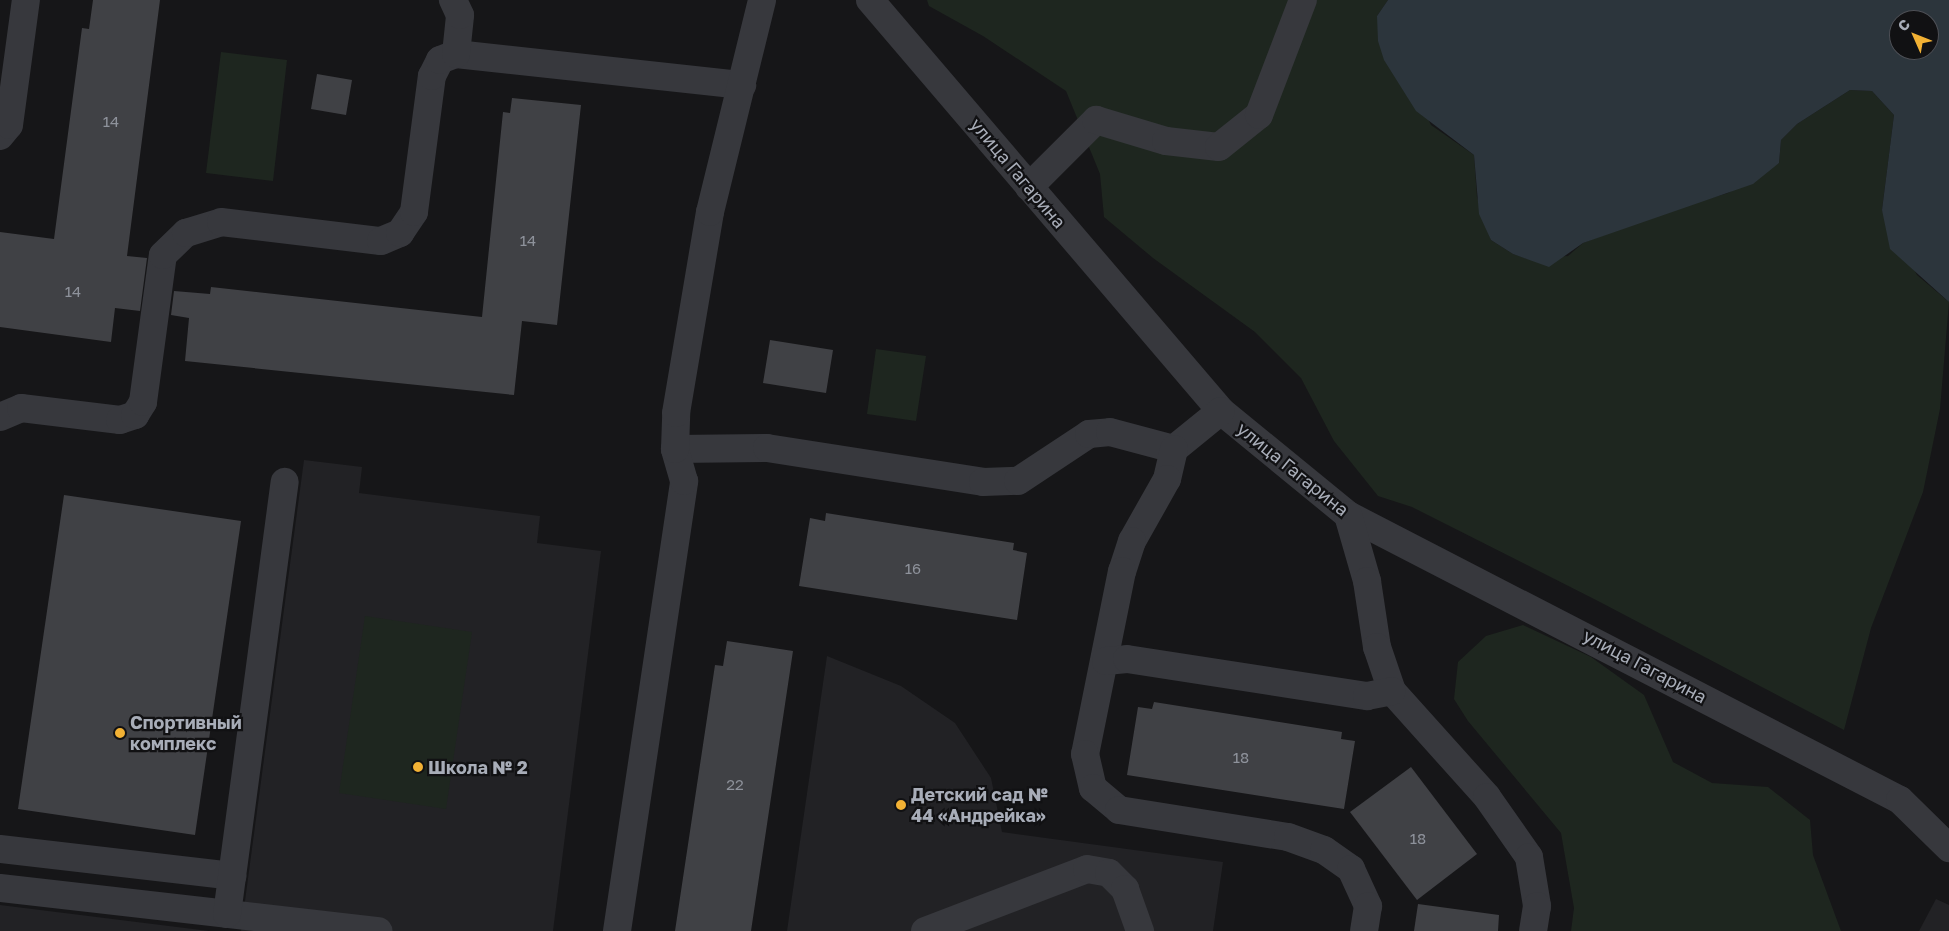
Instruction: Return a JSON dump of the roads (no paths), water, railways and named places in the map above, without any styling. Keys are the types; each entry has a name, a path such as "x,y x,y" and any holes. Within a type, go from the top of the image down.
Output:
{"street":[{"path":"0,136 9,125 26,0"},
{"path":"453,0 460,15 456,54"},
{"path":"617,931 684,481 675,449 676,413 710,212 762,0"},
{"name":"улица Гагарина","path":"870,0 1221,411 1348,515 1900,800 1949,848"},
{"path":"1030,187 1096,120 1166,141 1219,147 1259,115 1303,0"},
{"path":"0,417 21,408 120,420 135,415 143,402 163,255 186,233 220,222 381,241 400,233 414,212 432,76 440,60 456,54 742,85"},
{"path":"1221,411 1174,450 1167,479 1132,541 1122,570 1106,662 1085,754 1093,788 1118,810 1288,837 1324,850 1351,869 1368,906 1364,931"},
{"path":"675,449 767,448 983,482 1018,481 1089,434 1110,432 1174,450"},
{"path":"227,914 285,482"},
{"path":"1348,515 1367,581 1377,647 1392,690 1487,797 1529,857 1537,906 1533,931"},
{"path":"1106,662 1128,659 1367,696 1392,690"},
{"path":"0,849 232,876"},
{"path":"926,931 1087,869 1109,873 1125,889 1140,931"},
{"path":"0,888 379,931"}],"place":[{"name":"Спортивный комплекс","path":"120,733"},
{"name":"Школа № 2","path":"418,767"},
{"name":"Детский сад № 44 «Андрейка»","path":"901,805"}]}
